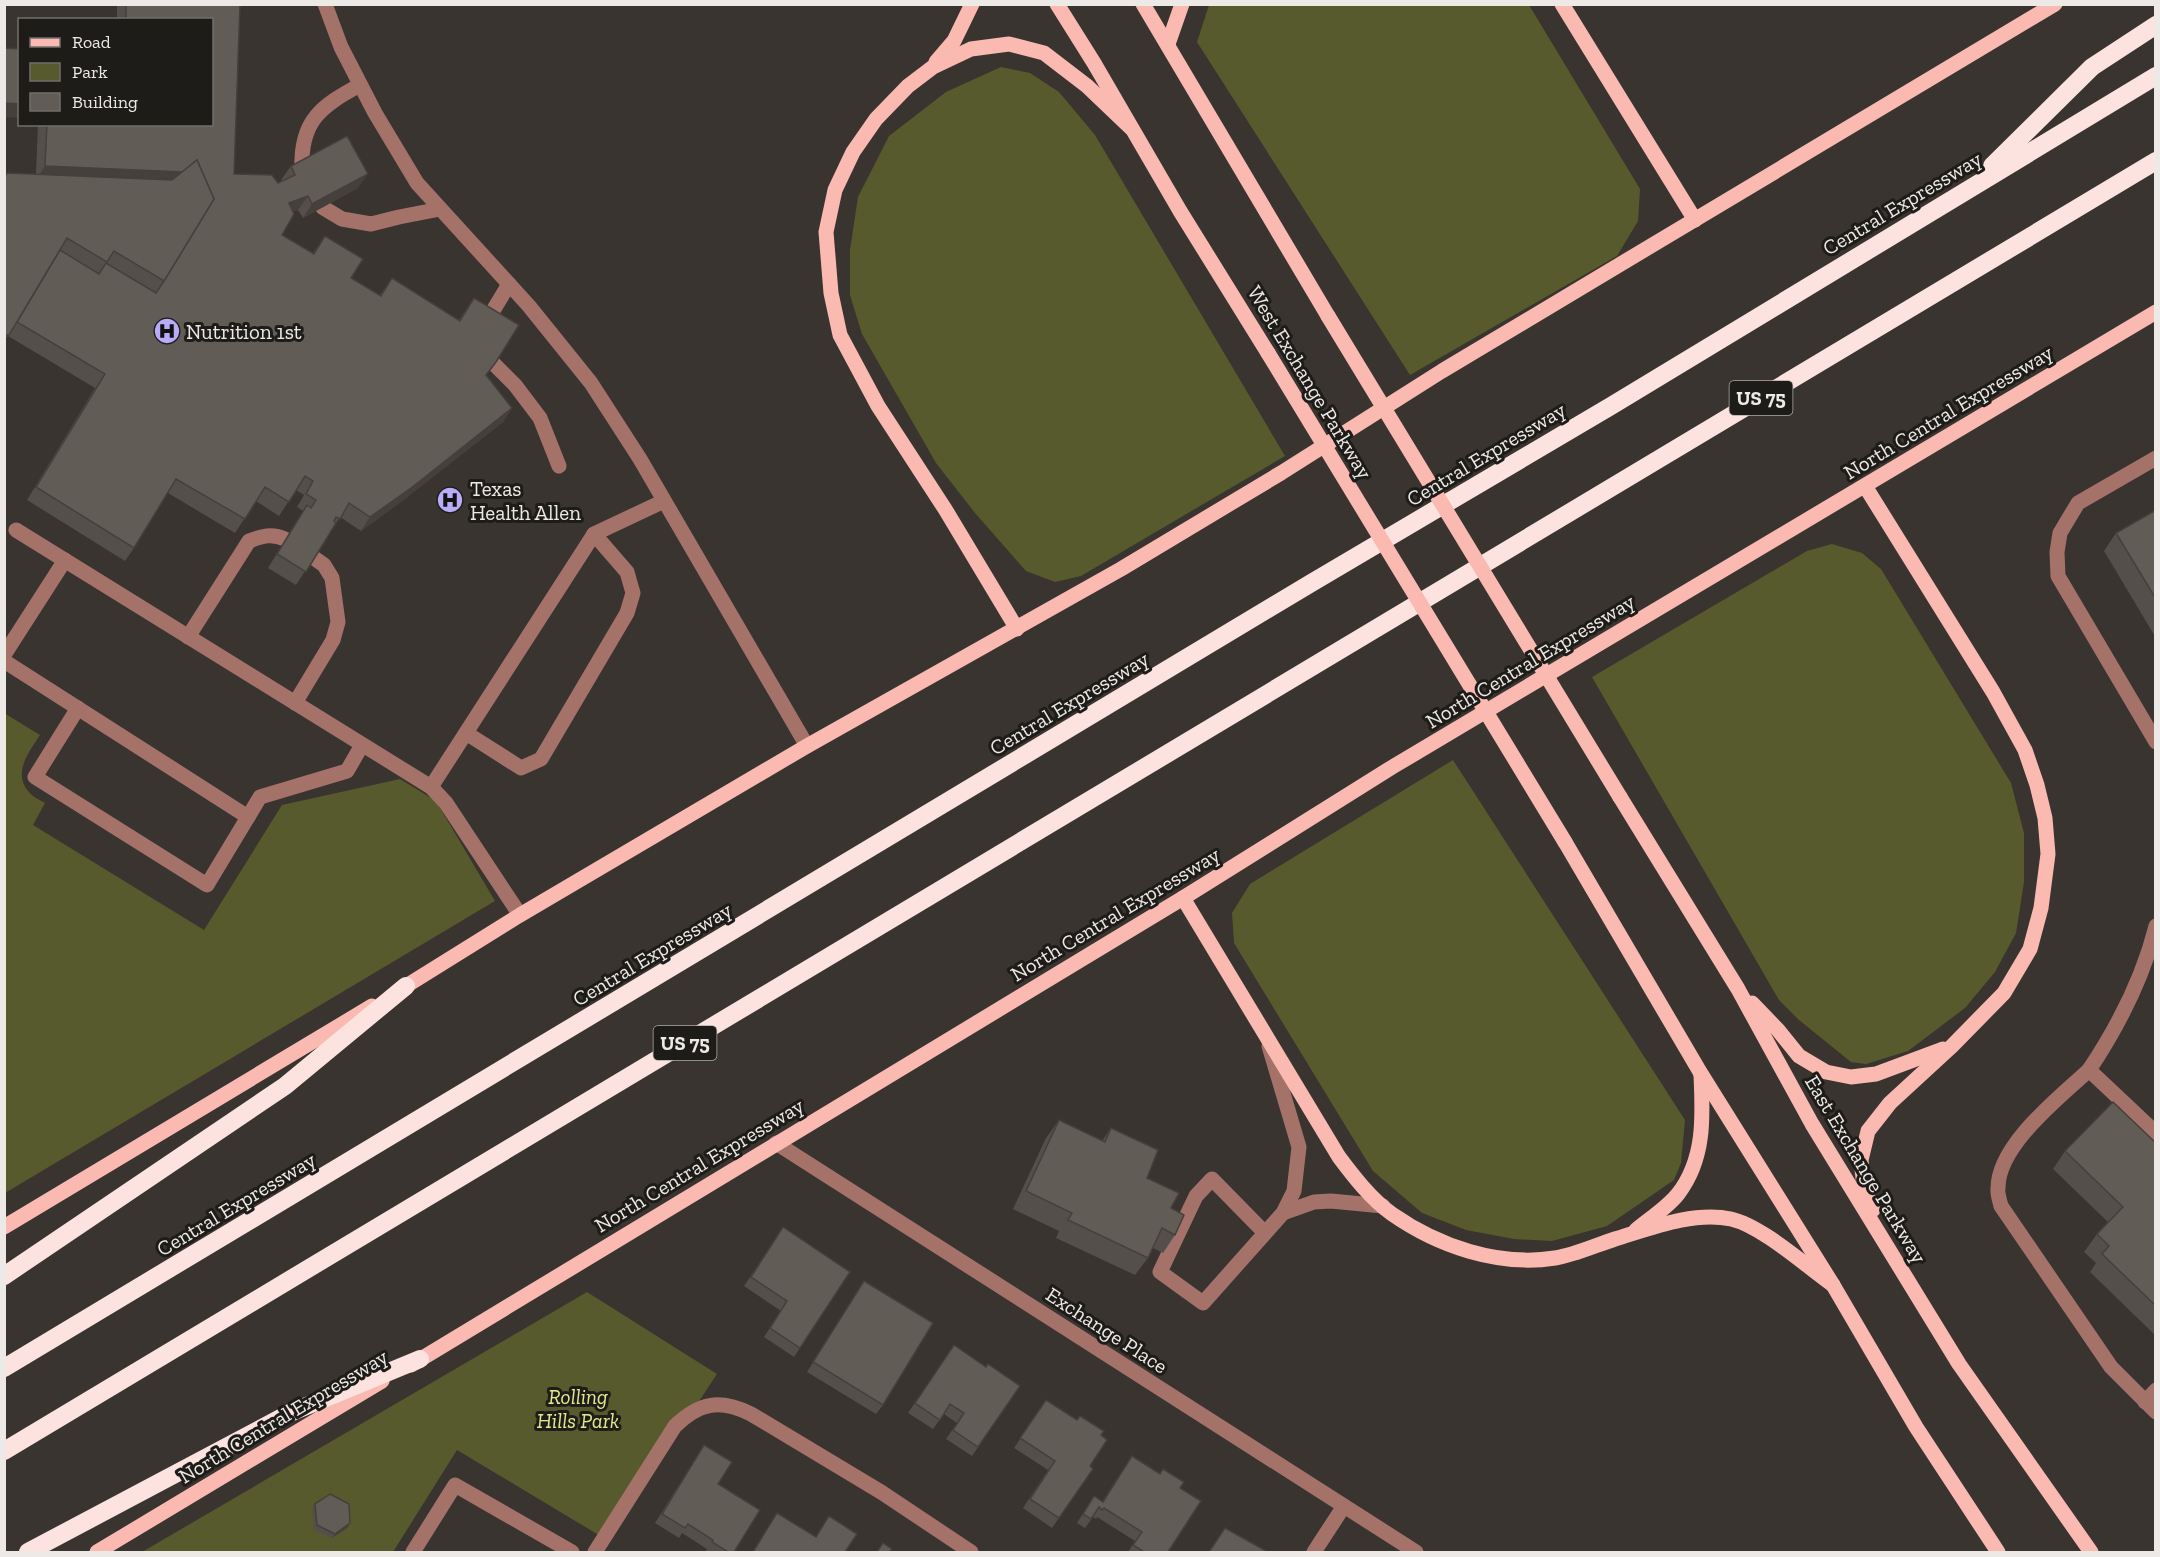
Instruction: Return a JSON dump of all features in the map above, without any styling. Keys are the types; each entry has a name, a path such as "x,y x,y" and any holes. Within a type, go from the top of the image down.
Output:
{"highway":[{"path":"1969,188 2092,67 2156,25"},
{"name":"Central Expressway","path":"4,1368 1293,594 1611,406 2156,76"},
{"name":"US 75","path":"4,1451 2156,161"},
{"path":"4,1276 285,1086 406,986"},
{"path":"28,1552 292,1412 420,1359"}],"main road":[{"path":"933,67 954,40 972,4"},
{"name":"West Exchange Parkway","path":"1057,4 1180,211 1565,842 1700,1071"},
{"path":"1143,4 1168,44"},
{"path":"1168,44 1182,4"},
{"path":"1562,4 1695,220"},
{"path":"4,1227 520,915 807,746 1017,629 1281,473 1442,371 2055,4"},
{"path":"1017,629 945,509 878,406 840,335 831,293 826,232 835,190 853,153 876,119 908,86 933,67 971,49 1009,44 1044,53 1087,86 1131,128"},
{"name":"East Exchange Parkway","path":"1168,44 1328,316 1738,989 1812,1124 1959,1364 2091,1552"},
{"name":"North Central Expressway","path":"97,1552 1183,898 1394,766 2156,312"},
{"path":"1865,486 1993,692 2025,750 2045,818 2048,854 2041,908 2030,949 2004,993 1952,1046 1890,1103 1868,1131 1861,1160 1864,1186 1892,1254"},
{"path":"1183,898 1339,1157 1356,1179 1390,1213 1431,1237 1479,1255 1522,1261 1556,1258 1682,1219 1708,1216 1732,1220 1761,1232 1833,1285"},
{"path":"1738,989 1778,1030 1799,1056 1826,1072 1851,1077 1876,1074 1952,1046"},
{"path":"1631,1234 1677,1195 1689,1175 1701,1145 1703,1120 1700,1071"},
{"path":"1700,1071 1833,1285 1916,1427 1998,1552"}],"street":[{"path":"325,4 341,47 360,85 417,183 509,284 591,383 640,459 807,746"},
{"path":"302,169 301,148 311,121 332,100 360,85"},
{"path":"322,207 342,219 371,224 440,209"},
{"path":"485,324 509,284"},
{"path":"494,364 515,385 540,418 559,466"},
{"path":"2156,458 2078,503 2060,532 2057,552 2058,576 2156,742"},
{"path":"431,787 594,534 664,501"},
{"path":"16,530 431,787 446,803 520,915"},
{"path":"466,733 521,768 541,759 627,613 633,593 627,572 594,534"},
{"path":"188,636 249,541 264,536 278,536 285,539"},
{"path":"295,703 333,640 338,622 332,578 324,565 314,558"},
{"path":"4,655 65,560"},
{"path":"4,661 248,817"},
{"path":"78,708 35,777 207,885 260,796 347,771 362,745"},
{"path":"2152,1401 2111,1367 2001,1206 1998,1188 2003,1165 2017,1140 2089,1070 2109,1039 2148,957 2156,926"},
{"path":"1265,1233 1212,1179 1196,1196 1160,1272 1203,1303 1283,1213 1294,1191 1299,1147 1268,1040"},
{"path":"2089,1070 2156,1133"},
{"name":"Exchange Place","path":"776,1143 1416,1552"},
{"path":"1283,1213 1314,1202 1330,1201 1383,1206"},
{"path":"595,1552 675,1426 687,1414 702,1407 719,1404 735,1407 751,1414 881,1492 970,1552"},
{"path":"413,1552 455,1485 572,1552"},
{"path":"1314,1552 1344,1506"}],"green space":[{"path":"1209,5 1529,5 1640,189 1638,221 1617,256 1410,375 1197,42"},
{"path":"1001,67 1030,73 1059,92 1095,135 1285,456 1081,576 1055,582 1026,571 975,513 936,463 862,334 850,295 850,250 858,197 889,136 946,92"},
{"path":"1832,544 1862,553 1881,569 2011,783 2024,833 2024,882 2016,933 1995,972 1965,1008 1908,1051 1866,1064 1851,1062 1799,1020 1779,1000 1592,677 1807,551"},
{"path":"4,713 40,735 27,755 22,770 24,785 29,792 45,803 33,825 204,930 282,805 400,779 436,801 495,901 5,1193"},
{"path":"1453,760 1685,1120 1681,1163 1674,1180 1607,1226 1552,1241 1514,1239 1466,1230 1422,1213 1373,1171 1234,943 1232,913 1250,884"},
{"name":"Rolling Hills Park","path":"587,1292 717,1374 607,1540 457,1450 393,1552 142,1552"}],"building":[{"name":"Texas Health Allen","path":"126,4 240,4 234,174 272,175 278,183 295,175 291,166 347,136 368,174 312,204 308,196 289,203 294,214 282,235 314,254 325,236 363,259 351,278 381,296 392,278 460,321 474,298 519,325 486,375 512,408 411,488 370,517 349,503 340,519 336,517 334,521 336,523 306,572 277,554 307,505 311,508 316,500 306,494 313,481 305,476 289,502 265,487 245,519 176,479 134,548 36,487 105,374 17,322 60,250 99,274 106,263 156,293 214,199 197,160 183,172 45,166 47,126 213,126 213,18 126,18"},
{"path":"4,48 18,49 18,104 4,103"},
{"path":"197,160 214,199 164,281 114,251 107,262 67,238 9,335 4,335 4,178 7,173 172,180"},
{"path":"2156,510 2156,599 2116,533"},
{"path":"2113,1102 2156,1143 2156,1306 2102,1254 2109,1246 2097,1234 2123,1207 2065,1151"},
{"path":"1059,1120 1105,1142 1111,1128 1158,1150 1147,1178 1179,1193 1171,1208 1184,1215 1175,1235 1162,1228 1148,1258 1068,1220 1072,1213 1026,1191"},
{"path":"783,1227 850,1272 800,1348 770,1328 787,1301 751,1277"},
{"path":"864,1281 933,1323 883,1405 813,1362"},
{"path":"954,1345 986,1367 988,1364 1020,1386 978,1447 953,1430 964,1413 950,1404 940,1420 915,1403"},
{"path":"1046,1400 1077,1420 1080,1416 1104,1431 1101,1435 1107,1440 1090,1466 1093,1469 1059,1518 1030,1499 1055,1461 1020,1438"},
{"path":"704,1445 732,1462 718,1484 760,1510 734,1552 728,1552 688,1524 685,1528 662,1514"},
{"path":"1132,1456 1160,1474 1163,1469 1184,1482 1180,1488 1201,1501 1168,1552 1144,1552 1133,1545 1142,1532 1104,1508 1102,1510 1099,1507 1091,1519 1083,1514 1094,1496 1103,1502"},
{"path":"330,1494 349,1504 350,1523 335,1534 317,1525 315,1504"},
{"path":"777,1513 816,1537 829,1516 857,1534 845,1552 753,1552"},
{"path":"1225,1528 1268,1552 1209,1552"},
{"path":"883,1543 892,1549 889,1552 877,1552"}],"place":[{"name":"Nutrition 1st","path":"167,331"},
{"name":"Texas Health Allen","path":"450,500"}]}
